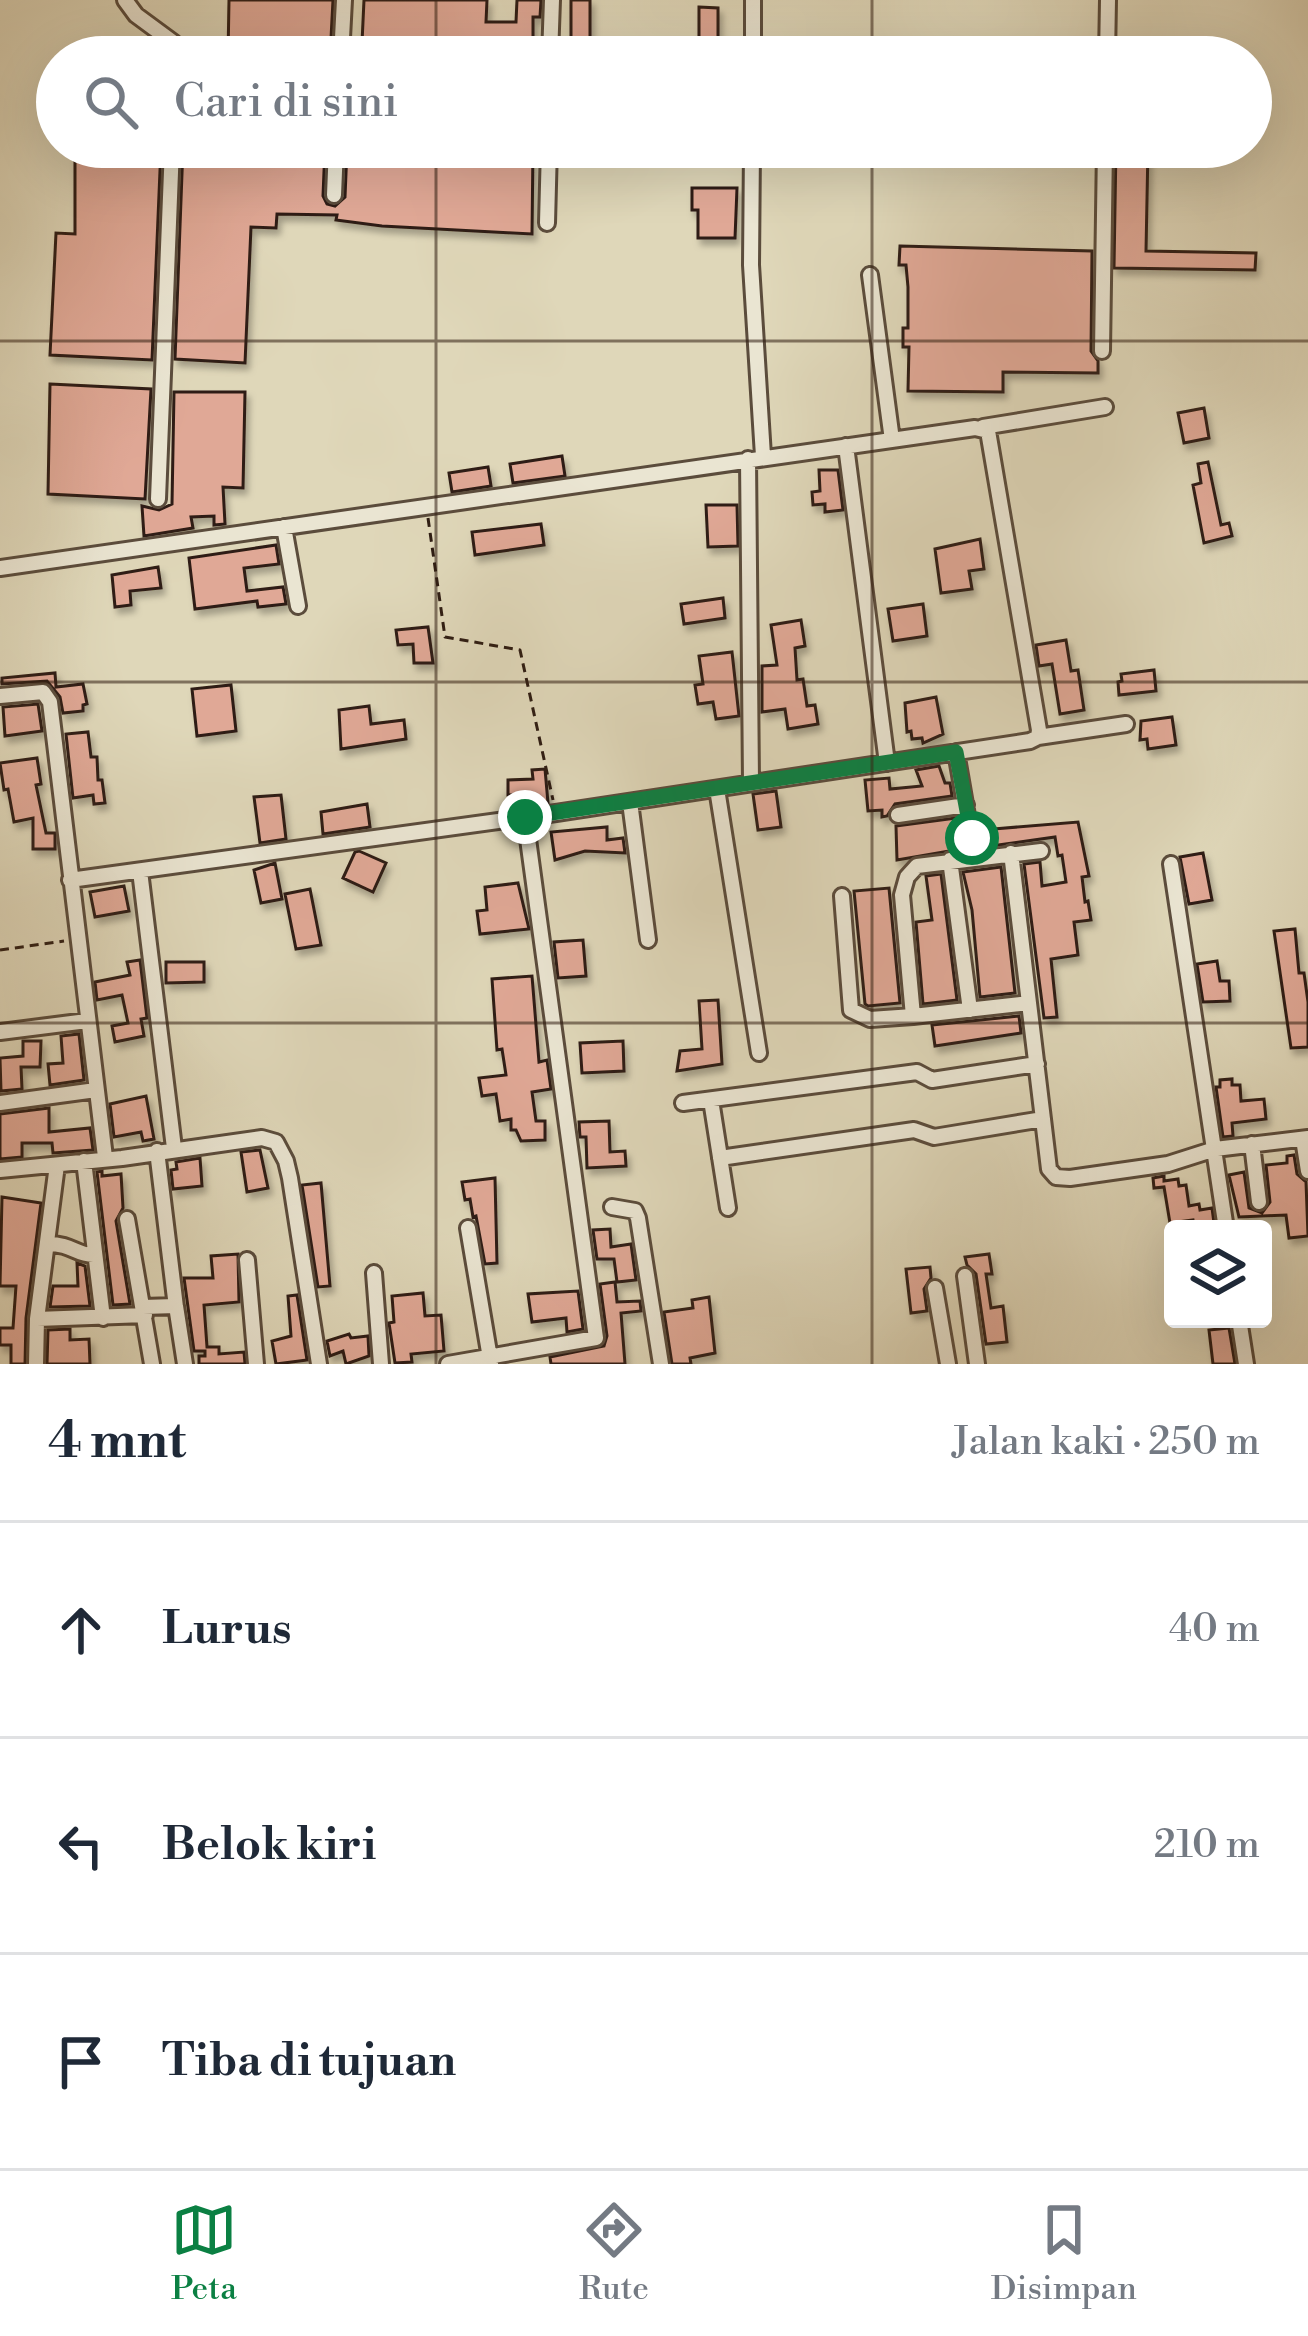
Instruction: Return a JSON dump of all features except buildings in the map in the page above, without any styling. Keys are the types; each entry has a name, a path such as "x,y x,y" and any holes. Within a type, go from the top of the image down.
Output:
{"street":[{"path":"125,0 136,16 164,36"},
{"path":"342,36 344,0"},
{"path":"551,36 552,0"},
{"path":"753,0 753,36"},
{"path":"1107,36 1108,0"},
{"path":"158,499 171,168"},
{"path":"334,195 336,168"},
{"path":"547,223 548,168"},
{"path":"751,782 752,168"},
{"path":"1102,351 1105,168"},
{"path":"870,275 892,440"},
{"path":"0,568 1105,407"},
{"path":"983,427 988,431 1038,737"},
{"path":"846,446 886,763"},
{"path":"284,527 298,606"},
{"path":"0,696 43,692 50,701 105,1157"},
{"path":"70,880 631,802 1126,724"},
{"path":"956,752 974,856"},
{"path":"717,789 759,1053"},
{"path":"631,802 648,940"},
{"path":"898,815 966,805"},
{"path":"448,1364 490,1361 596,1338 525,817"},
{"path":"914,1016 903,885 917,866 1041,851"},
{"path":"1011,853 1049,1169 1056,1177 1168,1164 1215,1149 1305,1138 1308,1171"},
{"path":"950,860 970,1010"},
{"path":"1171,864 1225,1220"},
{"path":"140,871 173,1148"},
{"path":"842,896 851,1010 870,1019 1029,1004"},
{"path":"0,1033 87,1021"},
{"path":"683,1103 917,1072 932,1081 1036,1064"},
{"path":"0,1103 96,1090"},
{"path":"711,1100 728,1208"},
{"path":"721,1158 914,1130 934,1137 1043,1119"},
{"path":"0,1170 262,1138 279,1146 296,1211 319,1364"},
{"path":"1252,1144 1259,1202"},
{"path":"157,1151 185,1364"},
{"path":"84,1161 103,1318"},
{"path":"36,1364 37,1319 57,1165"},
{"path":"612,1208 635,1210 638,1219 661,1364"},
{"path":"127,1219 152,1364"},
{"path":"468,1228 490,1361"},
{"path":"48,1244 67,1244 93,1255"},
{"path":"247,1260 256,1364"},
{"path":"374,1273 381,1364"},
{"path":"964,1276 977,1364"},
{"path":"935,1288 948,1364"},
{"path":"37,1319 103,1318 176,1307"},
{"path":"1241,1328 1246,1364"},
{"path":"555,1346 559,1364"}],"path":[{"path":"426,504 445,638 521,652 556,813"},
{"path":"0,950 77,939"}],"route":[{"path":"525,817 956,752 972,838"}]}
